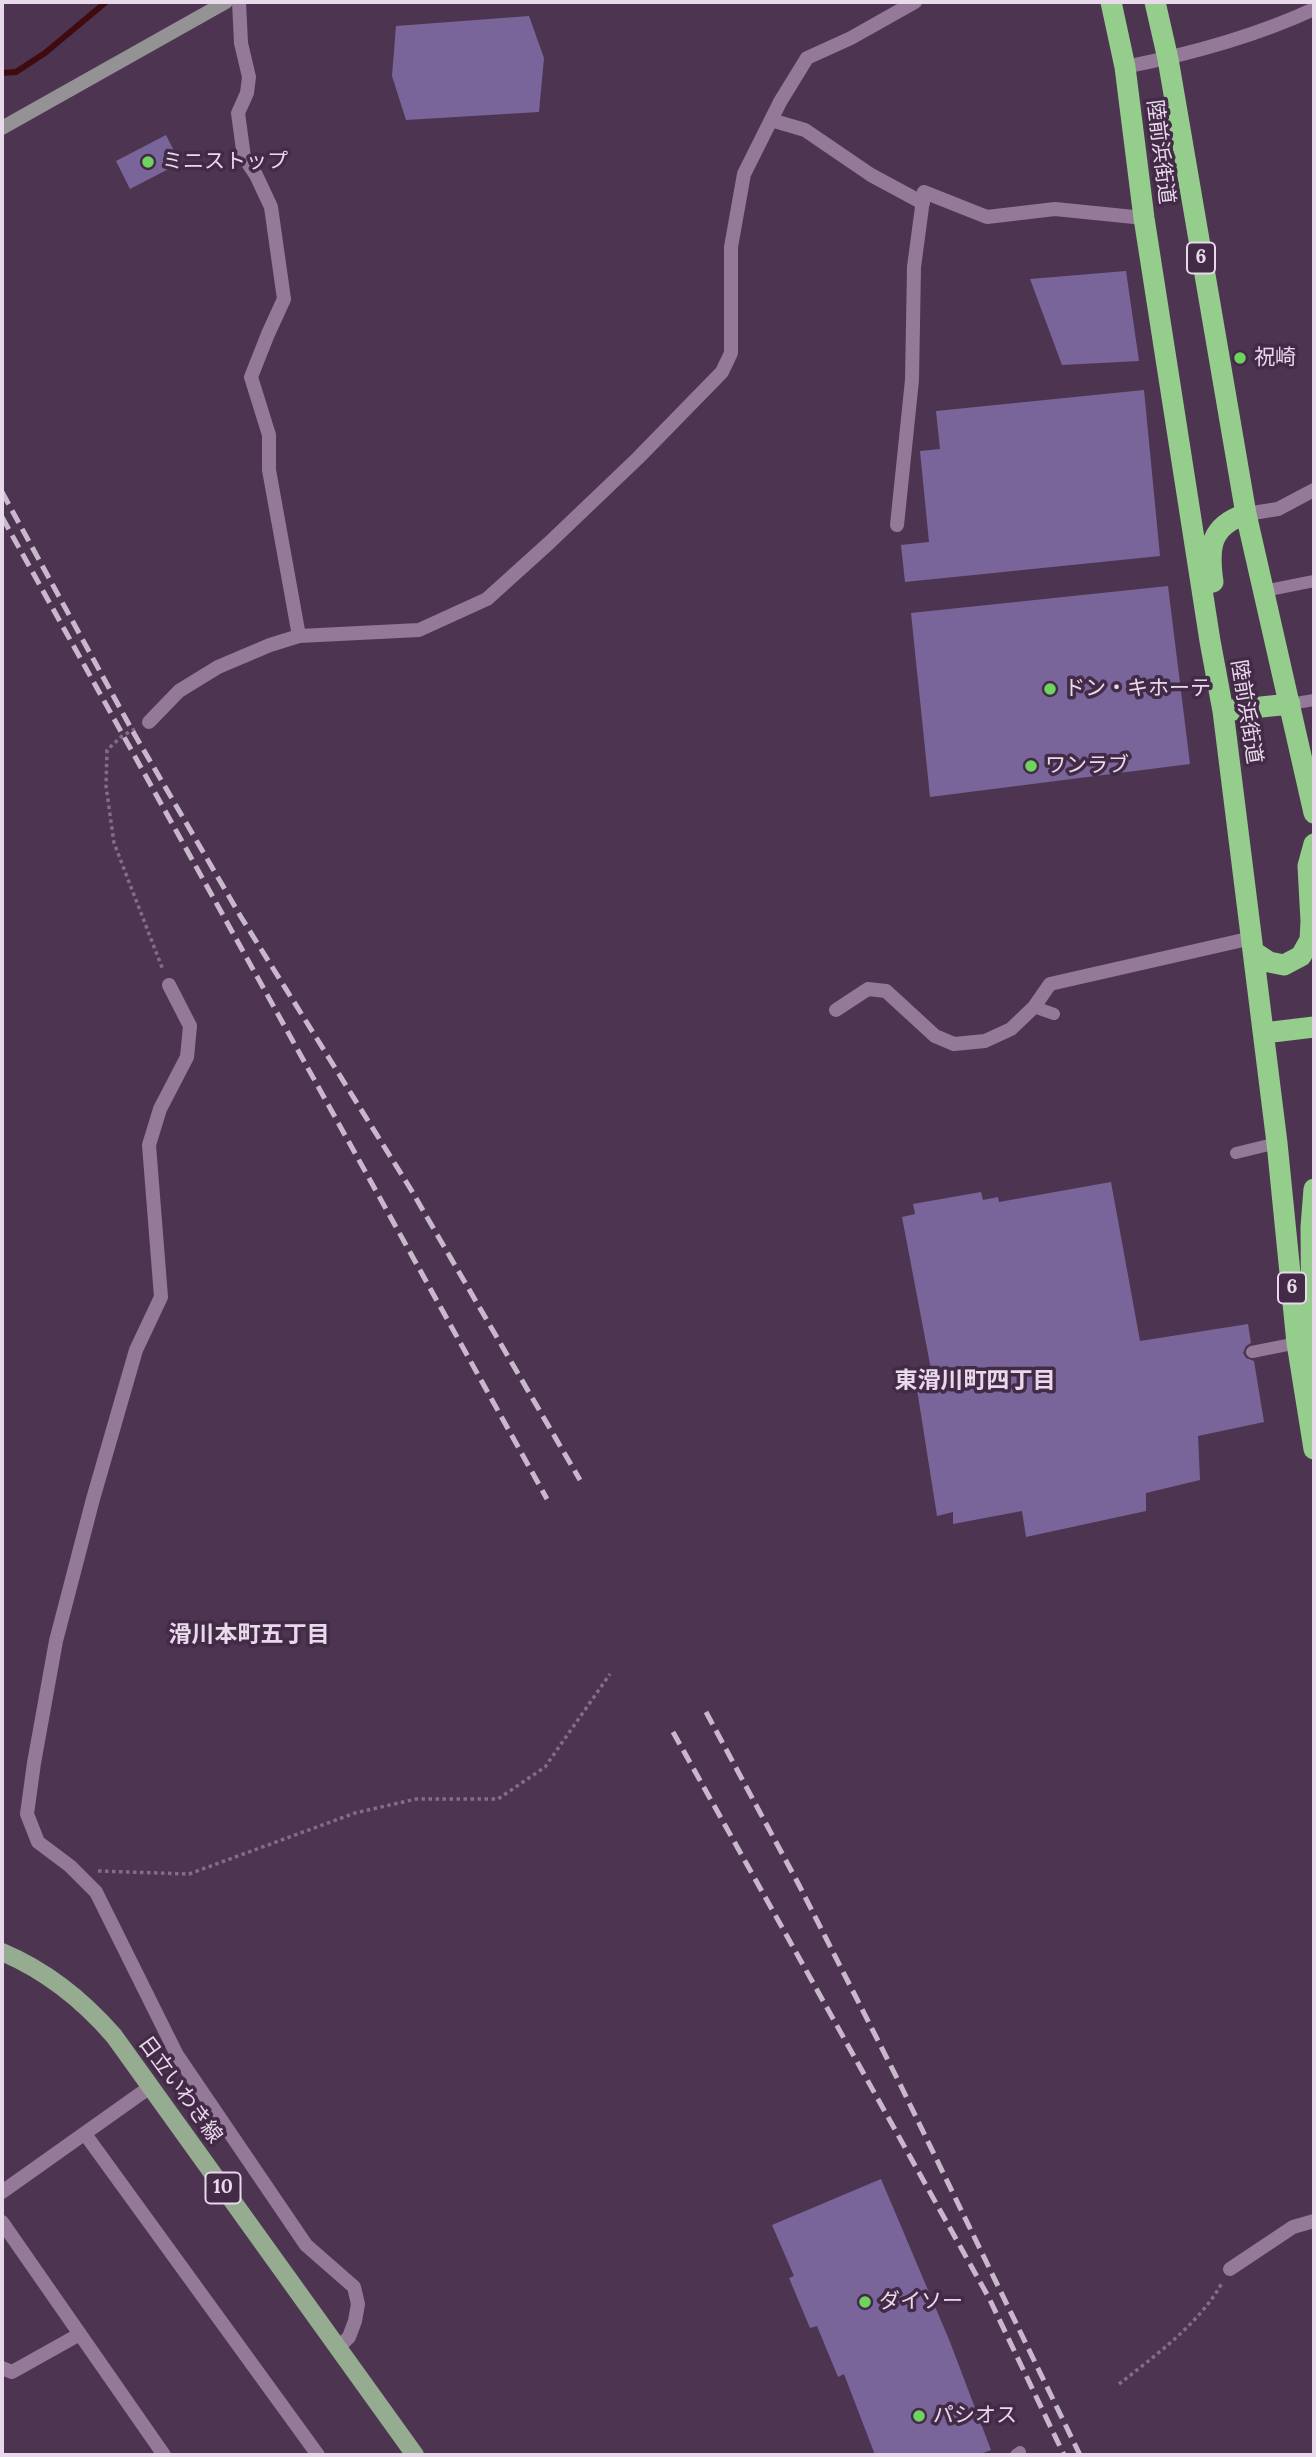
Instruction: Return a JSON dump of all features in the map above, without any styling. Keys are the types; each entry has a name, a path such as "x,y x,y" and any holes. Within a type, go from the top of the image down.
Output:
{"highway":[{"name":"陸前浜街道","path":"1111,2 1125,67 1144,218 1223,711 1277,1143 1297,1343 1313,1441"},
{"name":"陸前浜街道","path":"1155,2 1168,59 1246,514 1314,814"},
{"path":"1210,641 1217,621 1211,566 1212,545 1215,535 1224,525 1233,518 1246,514"},
{"path":"1223,711 1290,704"},
{"path":"1253,945 1269,962 1284,965 1301,956 1310,940 1308,866 1314,844"},
{"path":"1264,1033 1314,1027"},
{"name":"陸前浜街道","path":"1313,1441 1311,1227 1314,1189"}],"main road":[{"name":"日立いわき線","path":"2,1952 51,1977 84,2004 114,2036 415,2455"}],"street":[{"path":"2,128 226,2"},
{"path":"239,2 241,43 249,77 247,93 238,113 244,157 271,207 284,299 251,377 269,435 269,470 299,636"},
{"path":"149,722 179,691 218,667 270,645 299,636 419,630 487,599 599,496 722,372 731,353 731,247 744,174 807,58 851,38 915,2"},
{"path":"1125,67 1168,59 1275,27 1314,9"},
{"path":"771,120 805,130 871,175 923,203"},
{"path":"897,525 912,380 914,267 924,192 987,216 1055,209 1144,218"},
{"path":"1246,514 1278,509 1314,490"},
{"path":"836,1010 867,989 886,991 934,1036 954,1044 985,1041 1011,1029 1034,1007 1050,984 1253,945"},
{"path":"169,985 191,1026 187,1057 160,1109 149,1145 161,1297 136,1350 56,1641 27,1814 38,1842 75,1871 96,1892 177,2055 306,2245 354,2287 358,2304 355,2321 349,2337 338,2348"},
{"path":"2,2192 150,2087"},
{"path":"85,2134 318,2455"},
{"path":"1230,2269 1293,2227 1314,2221"},
{"path":"2,2222 164,2455"},
{"path":"2,2368 12,2371 80,2334"}],"lane":[{"path":"1264,591 1314,581"},
{"path":"1290,704 1314,700"},
{"path":"1034,1007 1054,1014"},
{"path":"1236,1153 1277,1143"},
{"path":"1252,1352 1297,1343"}],"path":[{"path":"149,722 122,736 107,750 106,786 114,843 169,985"},
{"path":"75,1871 189,1874 355,1813 416,1799 498,1798 545,1767 610,1674"},
{"path":"1119,2384 1165,2348 1214,2298 1230,2269"}],"building":[{"path":"529,16 544,58 539,112 406,120 392,76 396,26"},
{"name":"ミニストップ","path":"166,135 180,163 130,189 116,161"},
{"path":"1126,271 1139,361 1062,365 1030,279"},
{"path":"1144,390 1160,556 905,582 901,545 929,542 920,451 940,449 936,411"},
{"name":"ドン・キホーテ","path":"1168,586 1190,764 930,797 911,613"},
{"path":"1111,1182 1140,1341 1248,1324 1251,1343 1243,1353 1246,1358 1254,1361 1264,1422 1198,1436 1200,1480 1146,1493 1146,1511 1026,1537 1022,1511 953,1524 953,1512 937,1516 916,1383 933,1380 902,1217 915,1214 913,1204 981,1192 983,1200 998,1197 999,1202"},
{"name":"ダイソー","path":"881,2179 950,2342 991,2450 977,2455 875,2455 844,2374 838,2377 817,2326 810,2328 789,2278 794,2276 772,2225"}],"waterway":[{"path":"2,73 16,72 45,53 106,2"}],"railway":[{"path":"2,492 132,730 241,917 410,1188 580,1480"},
{"path":"2,517 547,1499"},
{"path":"706,1712 799,1885 900,2084 1080,2455"},
{"path":"673,1732 989,2298 1064,2455"}],"place":[{"name":"ミニストップ","path":"148,162"},
{"name":"祝崎","path":"1240,358"},
{"name":"ドン・キホーテ","path":"1050,689"},
{"name":"ワンラブ","path":"1031,766"},
{"name":"ダイソー","path":"865,2302"},
{"name":"パシオス","path":"919,2416"}],"district":[{"name":"東滑川町四丁目","path":"975,1381"},
{"name":"滑川本町五丁目","path":"249,1635"}]}
